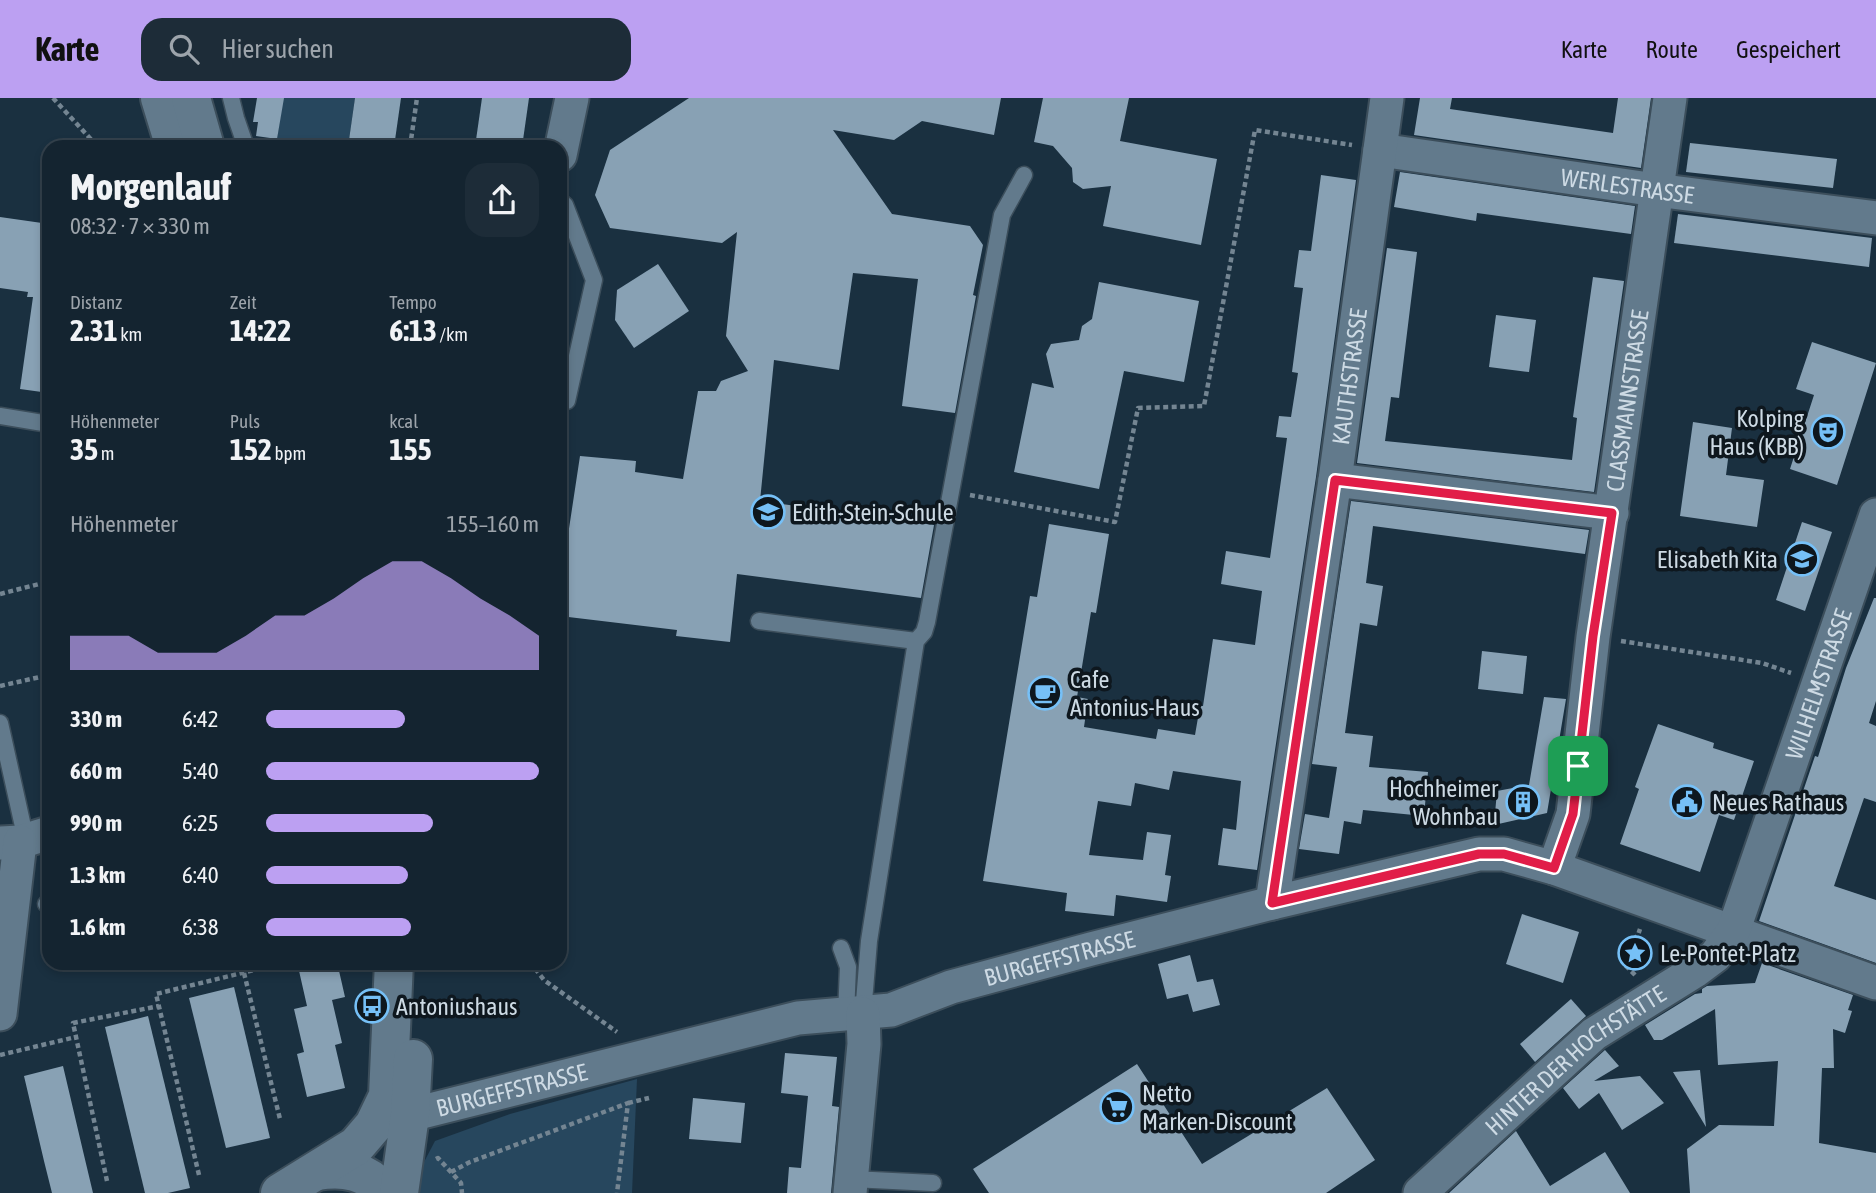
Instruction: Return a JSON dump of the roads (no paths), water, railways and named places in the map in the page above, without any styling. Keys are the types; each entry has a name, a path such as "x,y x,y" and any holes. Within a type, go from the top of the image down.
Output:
{"main road":[{"path":"160,98 173,140"},
{"path":"191,98 203,140"},
{"path":"394,970 399,1193"},
{"path":"280,1193 356,1146 374,1125 399,1105 417,970"},
{"path":"317,1171 335,1169 360,1173 371,1179 384,1193"}],"street":[{"path":"563,140 572,98"},
{"name":"KAUTHSTRASSE","path":"1272,903 1335,480 1387,98"},
{"name":"CLASSMANNSTRASSE","path":"1554,868 1573,814 1593,636 1670,98"},
{"name":"WERLESTRASSE","path":"1380,150 1656,190 1876,218"},
{"path":"1335,480 1612,513"},
{"name":"WILHELMSTRASSE","path":"1733,932 1818,682 1867,575 1876,514"},
{"path":"0,1014 24,839"},
{"name":"BURGEFFSTRASSE","path":"399,1105 653,1056 798,1018 891,1010 951,986 1272,903 1479,854 1504,854 1554,868 1876,983"},
{"name":"HINTER DER HOCHSTÄTTE","path":"1420,1193 1594,1034 1695,971 1715,956 1733,932"},
{"path":"851,1186 864,1044 855,1014"}],"lane":[{"path":"231,98 244,140"},
{"path":"855,1014 869,942 916,641 924,632 927,622 1002,215 1024,175"},
{"path":"567,210 594,280 567,401"},
{"path":"0,416 42,423"},
{"path":"759,621 916,641"},
{"path":"1,728 24,839"},
{"path":"841,948 848,967 855,1014"},
{"path":"851,1186 933,1183"}],"place":[{"name":"Kolping Haus (KBB)","path":"1828,432"},
{"name":"Edith-Stein-Schule","path":"768,512"},
{"name":"Elisabeth Kita","path":"1802,559"},
{"name":"Cafe Antonius-Haus","path":"1045,693"},
{"name":"Hochheimer Wohnbau","path":"1523,802"},
{"name":"Neues Rathaus","path":"1687,802"},
{"name":"Le-Pontet-Platz","path":"1635,953"},
{"name":"Antoniushaus","path":"372,1006"},
{"name":"Netto Marken-Discount","path":"1117,1107"}]}
